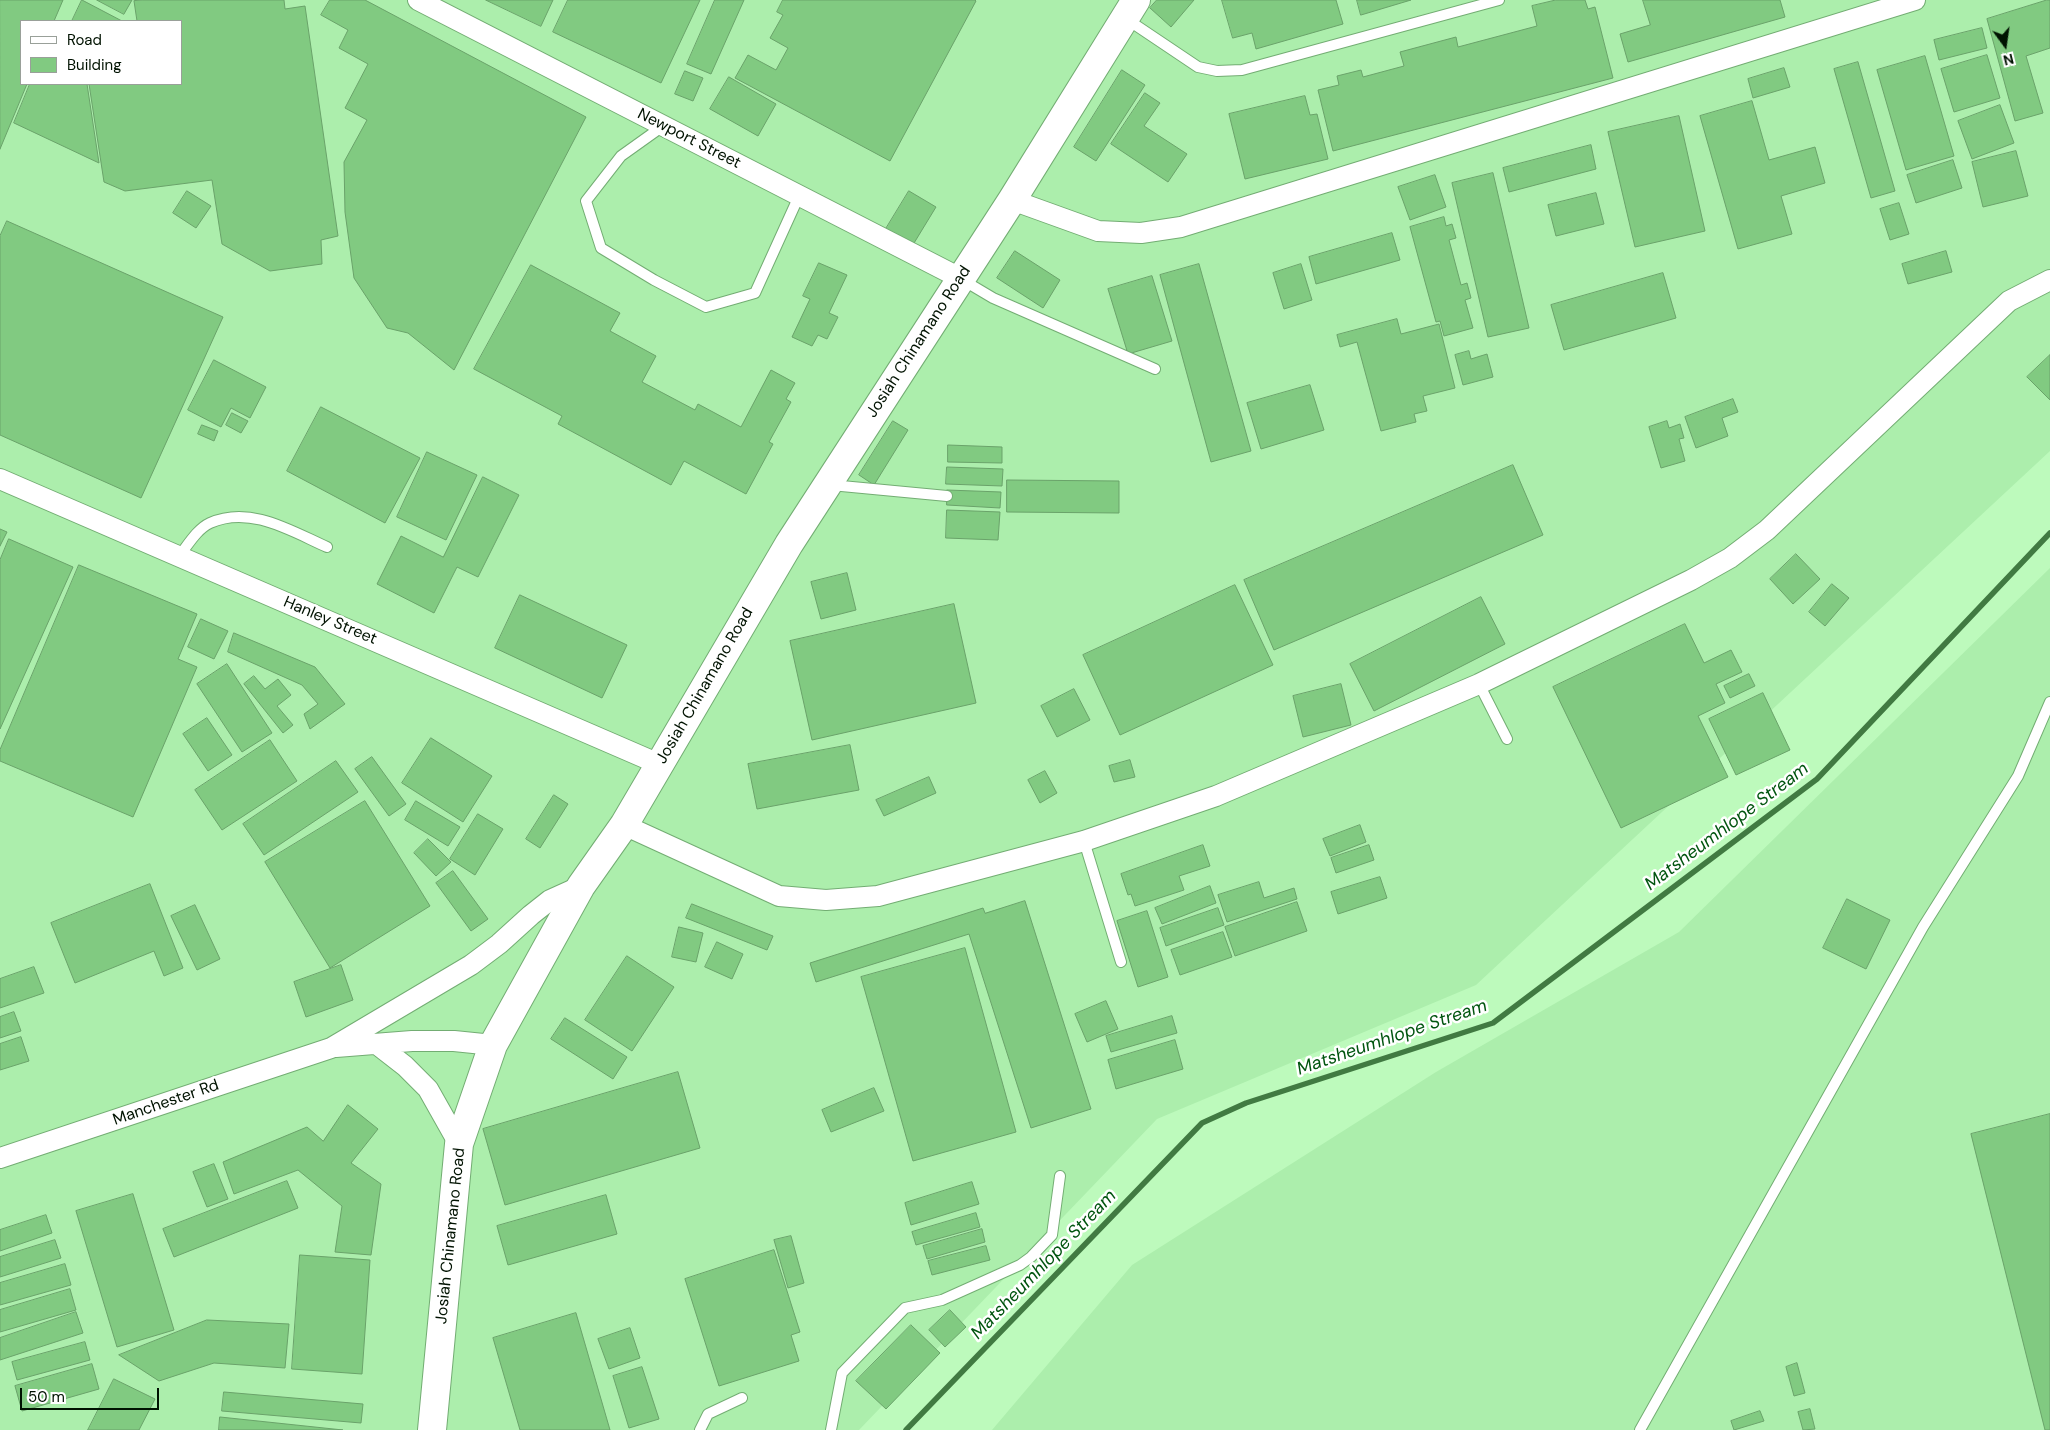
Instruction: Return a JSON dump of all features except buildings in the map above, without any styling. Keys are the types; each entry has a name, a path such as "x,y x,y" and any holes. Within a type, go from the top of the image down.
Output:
{"street":[{"name":"Newport Street","path":"418,0 960,278"},
{"path":"1012,200 1098,231 1141,233 1180,227 1915,0"},
{"name":"Josiah Chinamano Road","path":"432,1430 459,1144 493,1045 581,886 624,824 789,544 1012,200 1130,9"},
{"path":"624,824 778,896 826,900 878,896 1084,841 1216,796 1479,684 1691,580 1730,558 1767,530 2010,301 2050,280"},
{"name":"Hanley Street","path":"0,479 659,764"},
{"path":"331,1048 471,965 499,944 530,915 550,900 581,886"},
{"path":"331,1048 412,1041 454,1041 493,1045"},
{"path":"378,1045 405,1066 428,1089 459,1144"},
{"name":"Manchester Rd","path":"0,1158 331,1048"}],"lane":[{"path":"1130,9 1198,67 1217,71 1242,70 1499,0"},
{"path":"663,126 621,156 586,201 601,248 654,280 706,307 755,293 798,196"},
{"path":"960,278 993,298 1155,369"},
{"path":"827,485 947,496"},
{"path":"179,556 194,536 209,523 237,515 270,521 327,546"},
{"path":"1479,684 1507,740"},
{"path":"1640,1430 1923,927 2018,776 2050,702"},
{"path":"1084,841 1121,962"},
{"path":"831,1430 840,1380 846,1368 905,1308 942,1300 1020,1265 1031,1257 1052,1235 1060,1176"},
{"path":"700,1430 708,1414 742,1398"}],"shaded area":[{"path":"0,0 2050,0 2050,451 1476,985 1157,1119 859,1430 0,1430"},
{"path":"2050,568 2050,1430 992,1430 1132,1265 1436,1072 1679,932"}],"waterway":[{"name":"Matsheumhlope Stream","path":"906,1430 1202,1123 1246,1103 1493,1023 1817,779 2050,533"}]}
